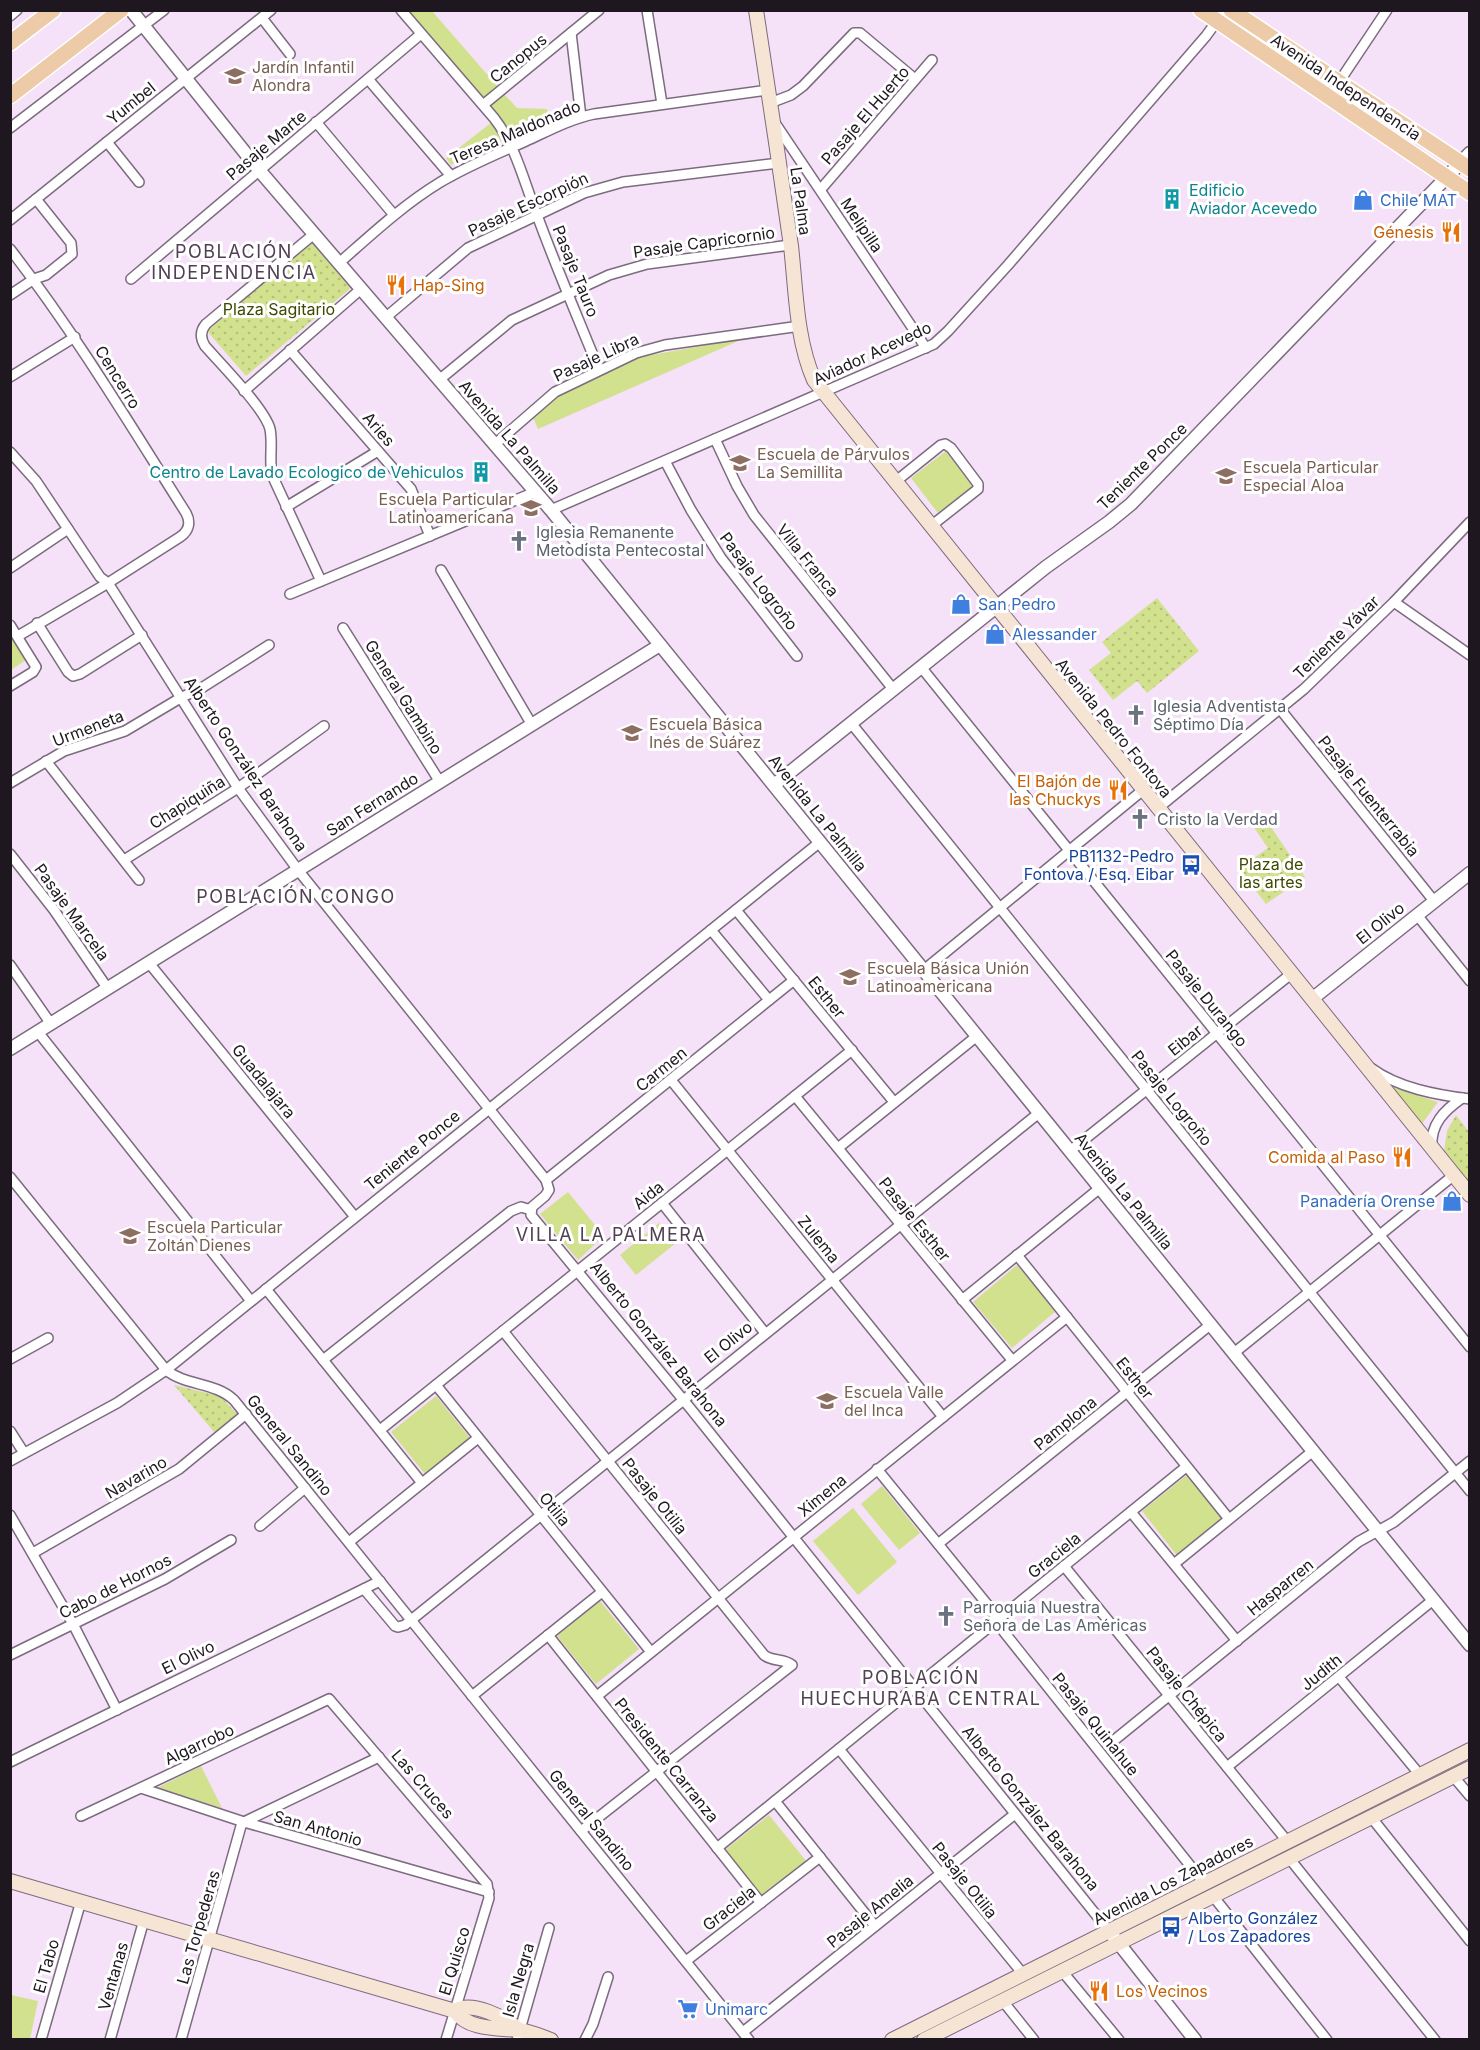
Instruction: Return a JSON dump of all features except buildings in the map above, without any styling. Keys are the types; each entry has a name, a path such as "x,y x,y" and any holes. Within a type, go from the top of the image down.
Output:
{"main road":[{"path":"10,96 121,10"},
{"name":"La Palma","path":"756,10 800,326 810,372 824,393"},
{"name":"Avenida Independencia","path":"1201,10 1221,16 1329,97 1470,193"},
{"name":"Avenida Independencia","path":"1231,10 1466,161"},
{"path":"10,43 42,14"},
{"name":"Avenida Pedro Fontova","path":"824,393 1470,1195"},
{"name":"Avenida Los Zapadores","path":"892,2040 1470,1750"},
{"name":"Avenida Los Zapadores","path":"924,2040 942,2036 1002,2001 1470,1768"},
{"path":"10,1881 455,2011 467,2022 518,2035 551,2040"}],"street":[{"path":"10,16 17,10"},
{"name":"Avenida La Palmilla","path":"131,10 258,170 551,510 1470,1645"},
{"path":"10,128 164,10"},
{"name":"Yumbel","path":"10,220 271,10"},
{"name":"Pasaje Tauro","path":"401,10 501,126 599,370"},
{"name":"Canopus","path":"483,105 599,10"},
{"path":"647,10 662,104"},
{"path":"1329,97 1387,10"},
{"name":"Aviador Acevedo","path":"551,510 934,344 948,332 1008,265 1221,16"},
{"path":"262,18 290,54"},
{"path":"571,33 581,117"},
{"name":"Teresa Maldonado","path":"339,263 394,215 451,176 581,117 662,104 791,95 854,33 860,33 915,79"},
{"name":"Pasaje Marte","path":"131,279 421,34"},
{"name":"Pasaje El Huerto","path":"820,189 932,60"},
{"path":"368,79 451,176"},
{"name":"Melipilla","path":"772,119 926,348"},
{"path":"316,123 394,215"},
{"path":"107,142 139,182"},
{"name":"Teniente Ponce","path":"774,784 1046,567 1110,522 1131,504 1446,177 1466,161"},
{"name":"Pasaje Escorpión","path":"386,318 468,248 584,193 609,185 778,163"},
{"path":"10,295 34,279 46,275 68,259 73,251 71,243 36,199"},
{"path":"314,234 206,324 201,338 267,422 271,436 271,469 321,581"},
{"name":"Pasaje Capricornio","path":"440,380 512,320 609,275 635,267 790,245"},
{"name":"Cencerro","path":"10,249 75,337 186,513 188,527 180,537 108,583"},
{"path":"243,391 361,289"},
{"name":"Pasaje Libra","path":"494,445 555,392 636,353 656,346 800,326"},
{"path":"10,376 75,337"},
{"name":"Aries","path":"290,350 411,489 430,536"},
{"name":"Villa Franca","path":"715,439 737,486 754,515 893,689"},
{"path":"895,482 941,445 945,444 951,448 978,484 978,489 931,526"},
{"path":"286,507 378,451"},
{"name":"Alberto González Barahona","path":"10,452 36,481 100,577 108,583 238,788 298,870 546,1180"},
{"name":"Pasaje Logroño","path":"665,461 691,510 716,550 797,656"},
{"path":"290,594 535,492"},
{"name":"Teniente Yávar","path":"1158,808 1304,689 1394,602 1470,522"},
{"path":"10,568 68,529"},
{"path":"441,570 532,725"},
{"path":"18,636 108,583"},
{"path":"1394,602 1470,655"},
{"path":"37,624 68,672 74,676 142,635"},
{"path":"10,625 36,667 33,672 10,686"},
{"name":"General Gambino","path":"343,628 440,782"},
{"name":"Urmeneta","path":"10,783 74,747 125,731 182,697 200,689 269,645"},
{"name":"San Fernando","path":"10,1049 660,645"},
{"name":"Pasaje Durango","path":"921,667 1470,1347"},
{"name":"Pasaje Fuenterrabia","path":"1280,709 1434,901"},
{"name":"Pasaje Logroño","path":"851,723 1470,1491"},
{"name":"Chapiquiña","path":"124,860 238,788 324,726"},
{"path":"46,761 139,880"},
{"path":"924,970 1143,790"},
{"name":"Teniente Ponce","path":"10,1461 123,1399 166,1370 820,842"},
{"name":"Pasaje Marcela","path":"10,854 61,919 108,989"},
{"name":"El Olivo","path":"1312,999 1470,873"},
{"name":"Esther","path":"736,910 894,1102"},
{"path":"1417,915 1470,981"},
{"path":"711,930 769,1000"},
{"name":"Guadalajara","path":"149,963 355,1217"},
{"path":"10,965 51,1024"},
{"name":"Eibar","path":"1070,1151 1291,974"},
{"name":"Carmen","path":"546,1180 794,980"},
{"path":"38,1032 251,1301"},
{"path":"838,1148 977,1036"},
{"name":"Aida","path":"380,1430 852,1050"},
{"path":"1362,1062 1377,1072 1413,1087 1466,1099"},
{"name":"Zulema","path":"671,1080 942,1417"},
{"name":"Pasaje Esther","path":"795,1096 1012,1360"},
{"path":"1432,1148 1431,1139 1438,1120 1444,1112 1466,1099"},
{"name":"El Olivo","path":"412,1620 1039,1113"},
{"path":"1234,1353 1454,1175"},
{"name":"General Sandino","path":"10,1177 166,1370 183,1380 223,1391 246,1414 746,2036"},
{"path":"323,1360 511,1211 521,1207 531,1209 547,1193 549,1188 546,1180"},
{"path":"962,1300 1100,1188"},
{"path":"662,1203 765,1333"},
{"name":"Alberto González Barahona","path":"531,1209 531,1215 683,1399 1195,2040"},
{"name":"Esther","path":"1017,1255 1229,1520"},
{"path":"266,1289 422,1483"},
{"name":"Ximena","path":"597,1696 1066,1317"},
{"name":"Pamplona","path":"938,1544 1210,1325"},
{"name":"Pasaje Otilia","path":"503,1331 764,1655 772,1659 787,1661 792,1665 657,1772"},
{"path":"10,1359 48,1338"},
{"name":"Otilia","path":"436,1385 651,1652"},
{"name":"Navarino","path":"33,1553 179,1469 246,1414"},
{"path":"10,1431 24,1454"},
{"path":"349,1542 478,1438"},
{"path":"1174,1564 1313,1451"},
{"name":"Hasparren","path":"1112,1742 1358,1542 1394,1522 1470,1461"},
{"name":"Graciela","path":"717,1848 1186,1467"},
{"name":"Pasaje Quinahue","path":"877,1469 991,1609 1004,1632 1204,1883"},
{"path":"260,1526 305,1488"},
{"path":"1131,1512 1237,1641"},
{"path":"10,1515 73,1624 117,1710"},
{"name":"Cabo de Hornos","path":"10,1654 165,1579 231,1540"},
{"name":"Pasaje Chépica","path":"1064,1566 1287,1842"},
{"name":"El Olivo","path":"10,1762 380,1581"},
{"path":"364,1589 395,1626 402,1627 412,1620"},
{"path":"472,1696 602,1592"},
{"name":"Judith","path":"1227,1767 1433,1600"},
{"name":"Presidente Carranza","path":"548,1635 761,1902"},
{"path":"1339,1677 1420,1775"},
{"name":"Las Cruces","path":"329,1699 481,1875 489,1892"},
{"name":"Algarrobo","path":"81,1816 329,1699"},
{"name":"Pasaje Otilia","path":"839,1749 1023,1974"},
{"path":"244,1822 379,1757"},
{"path":"582,1831 657,1772"},
{"path":"1453,1776 1470,1796"},
{"name":"San Antonio","path":"141,1788 244,1822 489,1892"},
{"path":"775,1801 875,1926"},
{"name":"Pasaje Amelia","path":"746,2036 875,1926 1015,1814"},
{"path":"1371,1817 1470,1941"},
{"name":"Las Torpederas","path":"181,2040 244,1822"},
{"name":"Graciela","path":"686,1961 820,1857"},
{"path":"1289,1858 1435,2040"},
{"name":"El Quisco","path":"446,2040 489,1892"},
{"path":"1213,1896 1327,2040"},
{"name":"El Tabo","path":"41,2040 81,1901"},
{"name":"Ventanas","path":"110,2040 144,1920"},
{"name":"Isla Negra","path":"518,2035 549,1928"},
{"path":"1062,1971 1119,2040"},
{"path":"585,2040 593,2024 608,1977"},
{"path":"1002,2001 1034,2040"}],"green space":[{"path":"406,11 432,11 498,87 483,99"},
{"path":"503,93 517,108 547,109 549,120 512,136 489,105"},
{"path":"492,122 502,141 451,165 446,158"},
{"name":"Plaza Sagitario","path":"312,242 351,288 246,376 207,331"},
{"path":"741,339 538,429 533,417 566,391 640,357"},
{"path":"946,451 973,486 938,513 911,478"},
{"path":"1157,598 1199,651 1147,693 1137,681 1113,700 1089,670 1111,653 1102,642"},
{"path":"10,635 26,660 11,670 10,670"},
{"name":"Plaza de las artes","path":"1264,817 1305,877 1266,904 1239,869 1268,848 1253,826"},
{"path":"1389,1086 1438,1102 1421,1125"},
{"path":"1456,1115 1469,1132 1469,1183 1444,1151 1447,1131"},
{"path":"568,1192 604,1236 578,1260 540,1214"},
{"path":"659,1223 676,1243 636,1275 620,1255"},
{"path":"1017,1265 1056,1311 1012,1348 973,1302"},
{"path":"174,1385 220,1396 237,1414 215,1433"},
{"path":"436,1396 470,1438 425,1474 391,1432"},
{"path":"1187,1475 1224,1522 1179,1558 1142,1511"},
{"path":"882,1486 920,1533 899,1550 861,1504"},
{"path":"853,1508 897,1562 858,1595 813,1541"},
{"path":"600,1601 639,1649 596,1684 557,1636"},
{"path":"201,1766 222,1808 157,1788"},
{"path":"769,1815 807,1862 763,1898 725,1850"},
{"path":"11,1995 38,2001 30,2039 11,2039"}],"place":[{"name":"Jardín Infantil Alondra","path":"235,76"},
{"name":"Edificio Aviador Acevedo","path":"1172,199"},
{"name":"Chile MAT","path":"1363,200"},
{"name":"Génesis","path":"1451,232"},
{"name":"Hap-Sing","path":"396,285"},
{"name":"Escuela de Párvulos La Semillita","path":"740,463"},
{"name":"Centro de Lavado Ecologico de Vehiculos","path":"481,472"},
{"name":"Escuela Particular Especial Aloa","path":"1226,476"},
{"name":"Escuela Particular Latinoamericana","path":"531,508"},
{"name":"Iglesia Remanente Metodista Pentecostal","path":"519,541"},
{"name":"San Pedro","path":"961,604"},
{"name":"Alessander","path":"995,634"},
{"name":"Iglesia Adventista Séptimo Día","path":"1136,715"},
{"name":"Escuela Básica Inés de Suárez","path":"632,733"},
{"name":"El Bajón de las Chuckys","path":"1118,790"},
{"name":"Cristo la Verdad","path":"1140,819"},
{"name":"PB1132-Pedro Fontova / Esq. Eibar","path":"1191,865"},
{"name":"Escuela Básica Unión Latinoamericana","path":"850,977"},
{"name":"Comida al Paso","path":"1402,1157"},
{"name":"Panadería Orense","path":"1452,1201"},
{"name":"Escuela Particular Zoltán Dienes","path":"130,1236"},
{"name":"Escuela Valle del Inca","path":"827,1401"},
{"name":"Parroquia Nuestra Señora de Las Américas","path":"946,1616"},
{"name":"Alberto González / Los Zapadores","path":"1171,1927"},
{"name":"Los Vecinos","path":"1099,1991"},
{"name":"Unimarc","path":"688,2009"}],"district":[{"name":"POBLACIÓN INDEPENDENCIA","path":"234,262"},
{"name":"POBLACIÓN CONGO","path":"296,897"},
{"name":"VILLA LA PALMERA","path":"611,1235"},
{"name":"POBLACIÓN HUECHURABA CENTRAL","path":"921,1688"}]}
